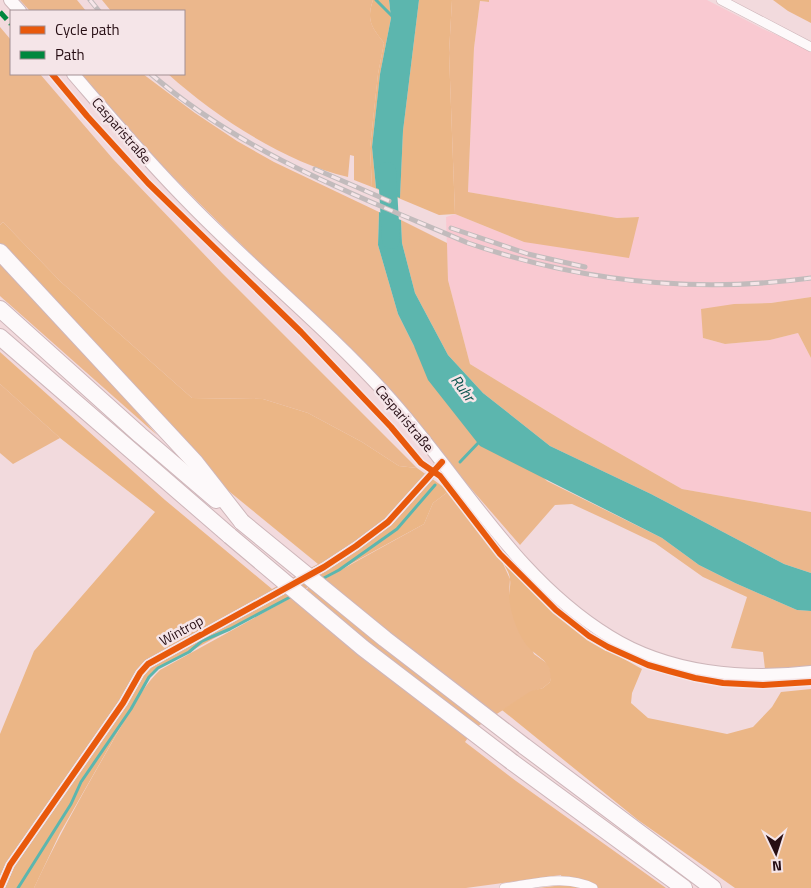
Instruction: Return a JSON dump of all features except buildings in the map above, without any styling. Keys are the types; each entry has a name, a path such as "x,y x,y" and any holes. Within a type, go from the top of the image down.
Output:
{"highway":[{"path":"0,252 195,462 242,522"},
{"path":"0,309 140,435 242,522 385,639 713,888"},
{"path":"0,338 363,648 512,762 684,888"}],"main road":[{"path":"10,0 19,10"},
{"name":"Casparistraße","path":"74,75 189,204 374,382 442,462 508,548 537,579 584,620 612,638 636,650 661,659 712,672 754,675 786,675 811,672"}],"street":[{"path":"721,0 811,47"},
{"name":"Wintrop","path":"0,888 10,865 123,704 140,673 148,664 324,567 356,546 388,522 442,462"},
{"path":"504,888 558,880 574,881 593,888"}],"shaded area":[{"path":"20,0 77,0 85,10 29,10"},
{"path":"102,0 373,0 370,13 371,23 384,43 378,74 370,148 372,187 354,180 354,156 350,155 348,177 300,161 229,122 169,75 185,75 185,10 110,10"},
{"path":"373,0 389,0 391,18 380,74 372,147 376,188 400,197 403,131 419,0 452,0 449,53 455,214 439,215 372,187 370,148 378,74 384,43 371,23 370,13"},
{"path":"452,0 489,0 489,2 480,1 474,48 468,192 617,218 639,217 629,258 524,242 455,214 449,53"},
{"path":"489,0 707,0 763,29 811,50 811,297 771,303 734,304 703,338 725,344 770,340 798,333 811,358 811,512 682,489 575,428 470,364 448,280 446,217 455,214 524,242 639,217 617,218 468,192 474,48 480,1 488,2"},
{"path":"773,0 811,0 811,23 788,11"},
{"path":"0,27 10,39 10,75 41,75 113,159 222,273 417,468 399,466 362,442 308,413 263,399 192,398 61,282 3,222 0,225"},
{"path":"82,75 144,75 195,113 237,141 274,162 379,212 378,245 398,314 414,346 547,481 662,538 699,565 735,583 797,610 811,611 811,666 765,669 763,652 731,648 747,597 703,577 655,543 572,504 555,505 520,545 447,461 314,316 133,136"},
{"path":"401,220 447,243 448,280 470,364 575,428 682,489 811,512 811,573 784,564 651,494 550,446 483,393 448,355 415,293 402,243"},
{"path":"3,222 61,282 192,398 263,399 308,413 362,442 399,466 417,468 449,491 433,503 424,524 152,672 60,833 34,888 0,888 0,734 34,651 155,512 60,438 0,384 0,352 165,500 272,589 318,564 225,488 0,243 0,225"},
{"path":"0,260 50,313 157,435 0,296"},
{"path":"811,297 811,358 798,333 770,340 725,344 703,338 701,309 734,304 771,303"},
{"path":"0,384 60,438 13,464 0,453"},
{"path":"449,491 501,559 510,579 509,594 534,654 548,664 552,674 550,682 543,688 531,692 475,728 465,742 516,781 666,888 538,888 563,885 561,875 466,888 34,888 70,816 127,716 139,696 160,670 424,524 433,503"},
{"path":"501,559 553,612 588,639 642,669 632,693 631,703 648,718 727,734 753,727 772,707 781,692 811,689 811,888 735,888 638,820 502,710 531,691 543,688 550,682 551,674 547,664 525,643 516,626 509,596 510,577"}],"water":[{"path":"389,0 419,0 403,131 400,198 376,188 372,147 380,74 391,18"},
{"path":"379,212 401,220 402,243 415,293 448,355 483,393 550,446 651,494 784,564 811,573 811,611 797,610 735,583 699,565 662,538 480,446 428,380 398,314 378,245"}],"waterway":[{"path":"376,0 393,17"},
{"name":"Ruhr","path":"387,171 391,240"},
{"path":"460,462 480,441"},
{"path":"322,579 339,570 397,529 435,485"},
{"path":"18,888 71,804 81,782 131,709 149,677 158,668 189,652 202,641 230,629 292,596"}],"railway":[{"path":"90,0 98,10"},
{"path":"152,75 224,128 303,171 468,243 510,256 553,267 638,281 724,285 811,278"},
{"path":"315,169 389,201"},
{"path":"451,228 528,254 585,267"}],"marked path":[{"path":"0,12 10,23"}],"cycle path":[{"path":"53,75 148,183 301,332 391,427 421,463 440,476 500,554 556,610 589,636 608,647 648,665 669,671 723,683 763,685 811,682"},
{"path":"0,888 10,865 123,703 140,673 148,664 324,567 356,546 388,522 442,462"}]}
